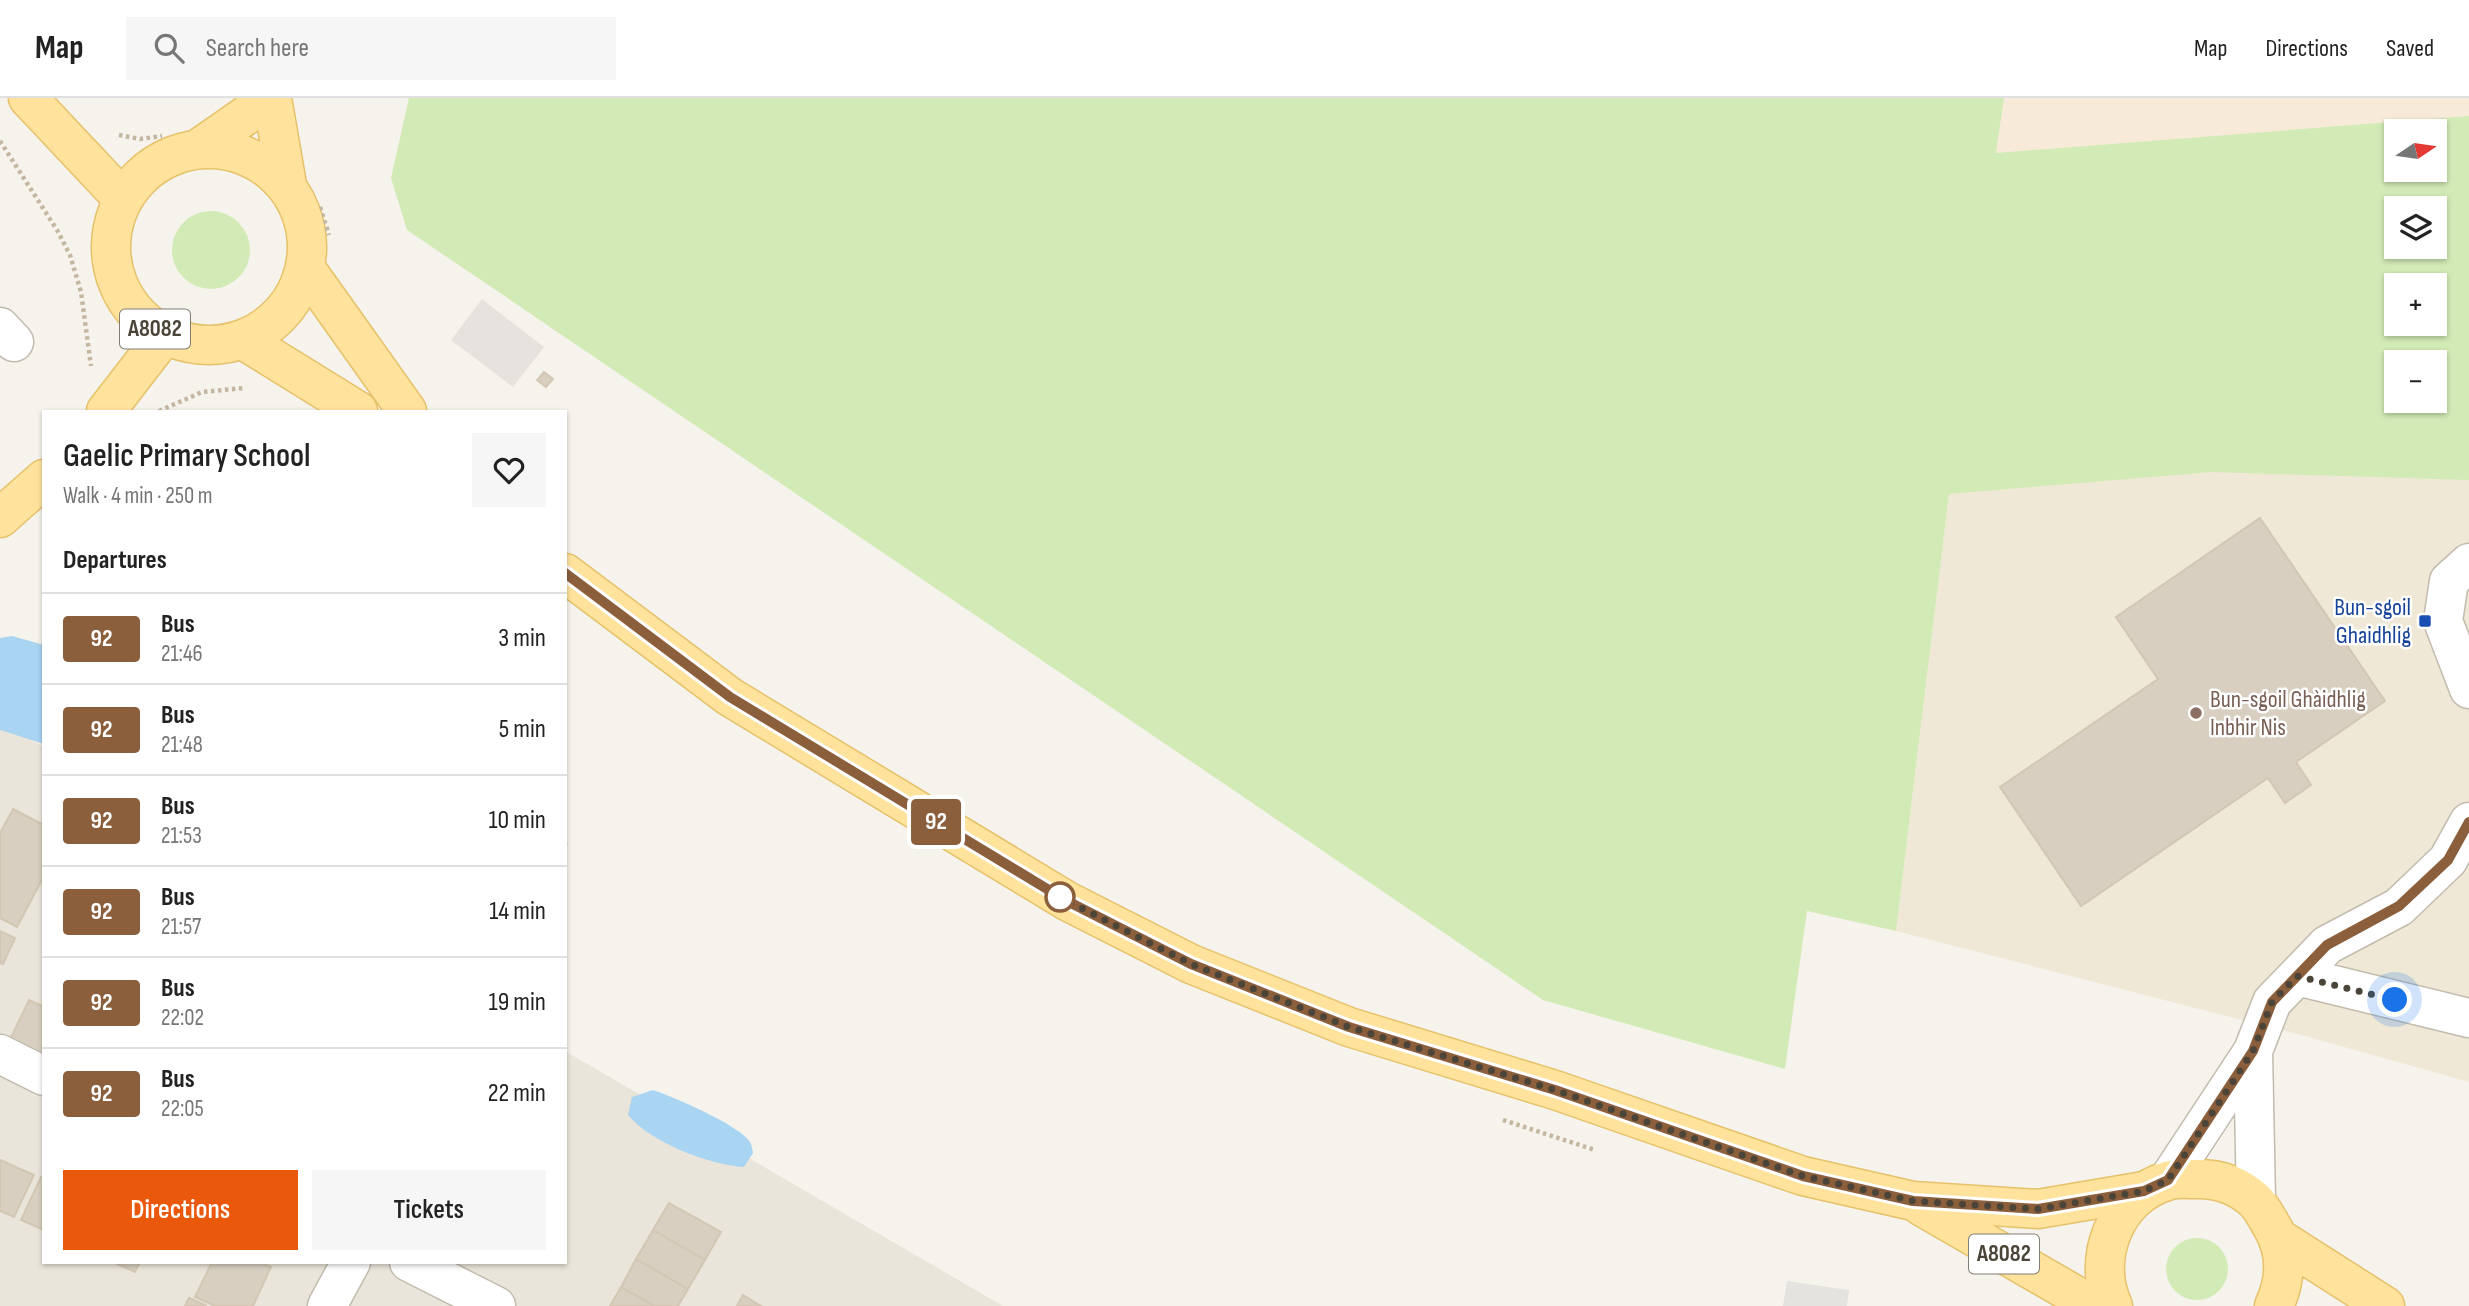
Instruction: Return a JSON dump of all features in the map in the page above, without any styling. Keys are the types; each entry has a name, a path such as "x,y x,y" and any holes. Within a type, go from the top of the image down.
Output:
{"main road":[{"path":"29,98 122,198"},
{"path":"199,148 248,114 262,98"},
{"path":"272,98 287,185"},
{"name":"A8082","path":"199,148 242,153 287,185 305,218 306,269 287,309 272,326 245,341 215,346 192,345 164,336 137,316 113,271 113,220 122,198 154,163 177,152 199,148"},
{"path":"306,269 406,410"},
{"path":"107,410 164,336"},
{"path":"245,341 356,410"},
{"path":"0,518 42,481"},
{"name":"A8082","path":"567,575 730,697 1067,901 1191,964 1349,1027 1555,1090 1803,1176 1913,1201 2038,1209 2210,1178 2240,1189 2256,1201 2280,1239 2285,1270 2281,1291 2274,1306"},
{"path":"2113,1306 2106,1291 2106,1245 2120,1213 2156,1186"},
{"name":"A8082","path":"1913,1201 2094,1306"},
{"name":"A8082","path":"2280,1239 2385,1306"}],"street":[{"path":"2469,563 2449,581 2443,621 2469,689"},
{"path":"2156,1186 2253,1051 2272,1002 2327,945 2399,906 2448,860 2469,822"},
{"path":"2297,976 2469,1018"},
{"path":"2253,1051 2256,1201"},
{"path":"0,1054 42,1075"},
{"path":"327,1306 350,1264"},
{"path":"413,1264 496,1306"}],"path":[{"path":"107,132 141,139 163,136"},
{"path":"0,141 70,255 81,292 91,371"},
{"path":"160,410 202,392 248,387"}],"shaded area":[{"path":"2004,98 2469,98 2469,116 2384,119 2384,123 1996,153"},
{"name":"Bun-sgoil Ghàidhlig Inbhir Nis","path":"2469,116 2469,1082 2312,1038 1896,931 1949,494 1996,153 2384,123 2384,182 2447,182 2447,119 2431,119"},
{"path":"482,299 544,347 513,387 451,340"},
{"path":"0,722 42,746 42,1264 567,1264 567,1052 1003,1306 0,1306"},
{"path":"1787,1281 1849,1290 1847,1306 1783,1306"}],"green space":[{"path":"409,98 2004,98 1996,153 2384,123 2384,182 2447,182 2447,119 2431,119 2469,116 2469,480 2211,472 1949,494 1896,931 1807,911 1785,1069 1543,1000 407,230 391,178"},
{"path":"203,211 219,211 233,217 244,228 250,242 250,258 244,272 233,283 219,289 203,289 189,283 178,272 172,258 172,242 178,228 189,217"},
{"path":"2197,1238 2219,1247 2228,1269 2219,1291 2197,1300 2175,1291 2166,1269 2175,1247"}],"water":[{"path":"12,636 42,644 42,743 0,730 0,638"},
{"path":"653,1090 705,1112 744,1135 751,1143 753,1153 744,1167 698,1157 665,1143 638,1125 628,1115 632,1097"}],"building":[{"path":"544,372 553,379 546,387 537,380"},
{"path":"2260,518 2385,701 2296,762 2311,785 2285,803 2268,778 2081,906 2000,787 2158,679 2116,617"},
{"path":"13,809 42,824 42,880 17,927 0,918 0,833"},
{"path":"0,931 15,938 3,964 0,963"},
{"path":"29,1000 42,1006 42,1066 6,1048"},
{"path":"0,1160 34,1175 14,1217 0,1211"},
{"path":"41,1177 42,1229 21,1220"},
{"path":"669,1203 721,1232 705,1260 653,1230"},
{"path":"653,1230 705,1260 688,1289 636,1259"},
{"path":"636,1259 688,1289 678,1306 655,1306 621,1287"},
{"path":"117,1264 139,1264 135,1272"},
{"path":"211,1264 264,1264 271,1267 253,1306 215,1306 195,1297"},
{"path":"621,1287 655,1306 610,1306"},
{"path":"743,1295 761,1306 737,1306"},
{"path":"189,1298 207,1306 185,1306"}],"bus line":[{"name":"92","path":"567,575 730,697 1067,901 1191,964 1349,1027 1555,1090 1803,1176 1913,1201 2038,1209 2144,1191 2168,1180 2253,1051 2272,1002 2327,945 2399,906 2448,860 2469,822"}],"place":[{"name":"Bun-sgoil Ghaidhlig","path":"2425,621"},
{"name":"Bun-sgoil Ghàidhlig Inbhir Nis","path":"2196,713"}],"route":[{"path":"1060,897 1191,964 1349,1027 1555,1090 1803,1176 1913,1201 2038,1209 2144,1191 2168,1180 2253,1051 2272,1002 2297,976 2395,1000"}]}
